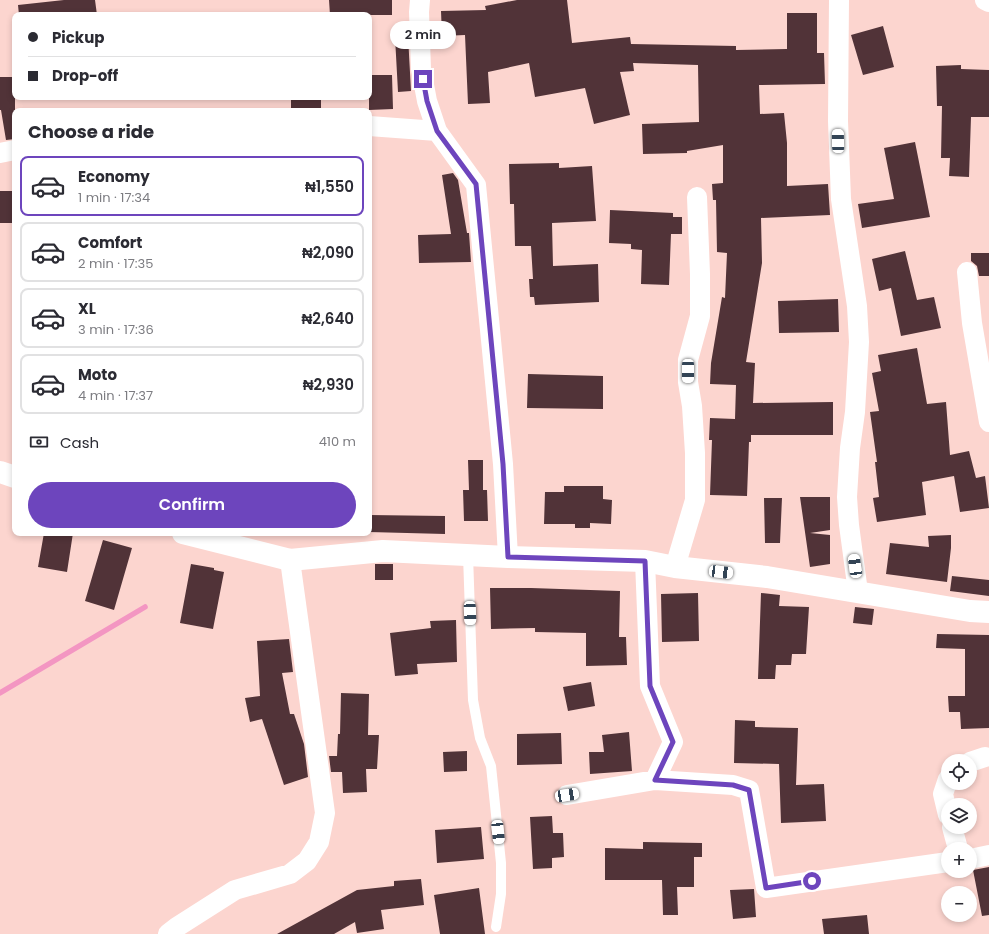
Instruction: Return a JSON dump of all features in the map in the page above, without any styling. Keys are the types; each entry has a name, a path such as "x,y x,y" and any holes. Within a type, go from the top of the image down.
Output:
{"street":[{"path":"420,0 421,69 427,101 437,131 476,184 503,464 508,557"},
{"path":"839,0 838,121 841,199 857,306 859,342 855,412 850,448 847,497 849,525 858,592"},
{"path":"985,0 989,2"},
{"path":"372,126 437,131"},
{"path":"0,153 12,151"},
{"path":"675,567 694,500 695,453 692,406 688,382 688,360 700,316 697,198"},
{"path":"967,272 972,323 989,422"},
{"path":"0,472 12,476"},
{"path":"195,536 290,560 383,551 508,557 645,561 675,567 767,577 970,611 989,612"},
{"path":"168,934 177,926 235,890 290,874 307,861 319,842 325,813 290,560"},
{"path":"645,561 650,686 673,742 655,780"},
{"path":"567,795 655,780 733,785 749,790 766,888 941,863"},
{"path":"977,858 989,855"}],"lane":[{"path":"468,555 473,700 480,738 491,766 501,863 501,894 496,926"}],"building":[{"path":"64,0 95,0 97,12 19,12 18,5"},
{"path":"329,0 392,0 392,15 372,15 372,12 330,12"},
{"path":"517,0 567,0 572,43 630,37 631,44 736,46 736,50 787,49 787,13 817,13 817,53 824,53 825,84 759,85 760,114 784,113 787,143 787,186 828,184 830,215 761,218 762,263 746,362 755,363 753,403 833,402 833,435 751,435 751,442 749,442 747,496 710,495 712,440 709,440 710,418 735,419 736,385 710,384 711,363 722,297 725,298 727,253 717,252 716,200 713,200 712,184 723,183 723,145 687,151 687,153 643,154 642,124 699,122 698,65 633,63 634,71 620,72 630,115 594,124 585,88 535,97 529,63 488,72 490,103 468,104 465,35 442,36 441,11 486,10 485,6"},
{"path":"883,26 894,67 863,75 851,35"},
{"path":"408,36 411,91 398,92 395,37"},
{"path":"961,65 961,69 989,70 989,117 971,117 969,177 949,176 950,158 941,158 942,106 937,106 936,66"},
{"path":"372,75 392,75 393,109 372,110 372,108 369,108 369,100 372,100"},
{"path":"0,77 12,77 12,100 15,100 15,108 12,108 12,139 6,140 0,110"},
{"path":"291,100 321,100 321,108 291,108"},
{"path":"915,142 930,217 862,228 858,204 894,199 884,148"},
{"path":"559,163 559,168 592,166 596,221 552,223 553,266 598,264 599,302 535,305 534,297 530,297 529,279 533,279 531,246 515,246 514,204 510,204 509,164"},
{"path":"453,173 458,180 467,233 469,233 471,262 419,263 418,235 451,234 442,175"},
{"path":"0,191 12,191 12,223 0,223"},
{"path":"610,210 673,213 673,217 682,217 682,234 671,234 669,285 641,284 642,250 631,249 631,244 609,243"},
{"path":"905,251 917,300 934,297 941,328 901,336 891,288 879,291 872,259"},
{"path":"971,253 989,253 989,276 979,276 977,266 971,261"},
{"path":"838,299 839,332 779,333 778,301"},
{"path":"917,348 927,404 946,402 950,455 969,451 976,478 985,476 989,508 960,512 954,476 922,482 926,515 877,522 873,498 879,497 875,462 877,462 870,412 879,411 872,373 881,371 878,355"},
{"path":"528,374 603,376 603,409 527,408"},
{"path":"468,460 483,460 483,490 487,490 488,521 464,521 463,490 469,490"},
{"path":"564,486 603,486 603,499 612,500 611,524 590,523 590,528 575,528 575,524 544,524 545,492 564,492"},
{"path":"800,497 830,497 830,530 810,533 830,535 830,564 810,567"},
{"path":"764,498 782,498 780,543 765,543"},
{"path":"372,515 445,516 445,534 372,532"},
{"path":"951,535 947,582 886,574 890,543 929,547 928,536"},
{"path":"43,536 73,536 67,572 38,567"},
{"path":"103,540 132,548 114,610 85,601"},
{"path":"191,564 214,568 214,570 224,572 213,629 180,623"},
{"path":"375,564 393,564 393,580 375,580"},
{"path":"952,576 989,580 989,596 950,591"},
{"path":"490,588 620,591 619,637 626,637 627,665 586,666 586,633 535,632 535,628 491,629"},
{"path":"698,593 699,641 662,642 661,594"},
{"path":"761,593 780,595 779,606 809,607 806,654 792,654 791,665 776,665 775,679 758,679"},
{"path":"855,607 874,609 872,625 853,623"},
{"path":"456,620 457,662 417,664 418,674 395,676 390,633 431,628 430,621"},
{"path":"937,634 989,635 989,728 961,729 960,712 949,712 948,696 965,696 965,649 936,648"},
{"path":"289,639 293,672 282,673 290,714 294,714 304,744 308,777 284,785 262,719 250,722 245,698 260,696 257,641"},
{"path":"591,682 595,706 568,711 563,687"},
{"path":"341,693 369,694 368,735 379,735 377,769 366,769 367,792 343,793 342,772 331,772 329,756 337,756 338,734 340,734"},
{"path":"735,720 755,721 755,727 798,728 796,785 824,784 826,821 781,823 779,764 734,763"},
{"path":"629,732 632,771 590,774 589,752 604,752 602,735"},
{"path":"561,733 562,764 517,765 517,734"},
{"path":"467,751 467,771 444,772 443,752"},
{"path":"552,816 553,833 563,833 564,857 552,858 552,868 533,869 530,817"},
{"path":"481,827 484,859 437,863 435,830"},
{"path":"643,842 702,843 702,857 694,857 694,887 677,887 678,915 663,915 662,880 605,880 605,848 643,849"},
{"path":"989,867 989,915 982,916 975,878 977,878 977,869"},
{"path":"421,879 424,905 381,910 384,929 357,933 355,922 334,934 277,934 357,890 394,886 394,881"},
{"path":"479,888 485,934 440,934 434,895"},
{"path":"754,889 756,917 733,919 730,890"},
{"path":"867,915 869,934 824,934 822,919"}],"waterway":[{"path":"0,693 145,607"}],"route":[{"path":"423,79 427,101 437,131 476,184 503,464 508,557 645,561 650,686 673,742 655,780 733,785 749,790 766,888 812,881"}]}
